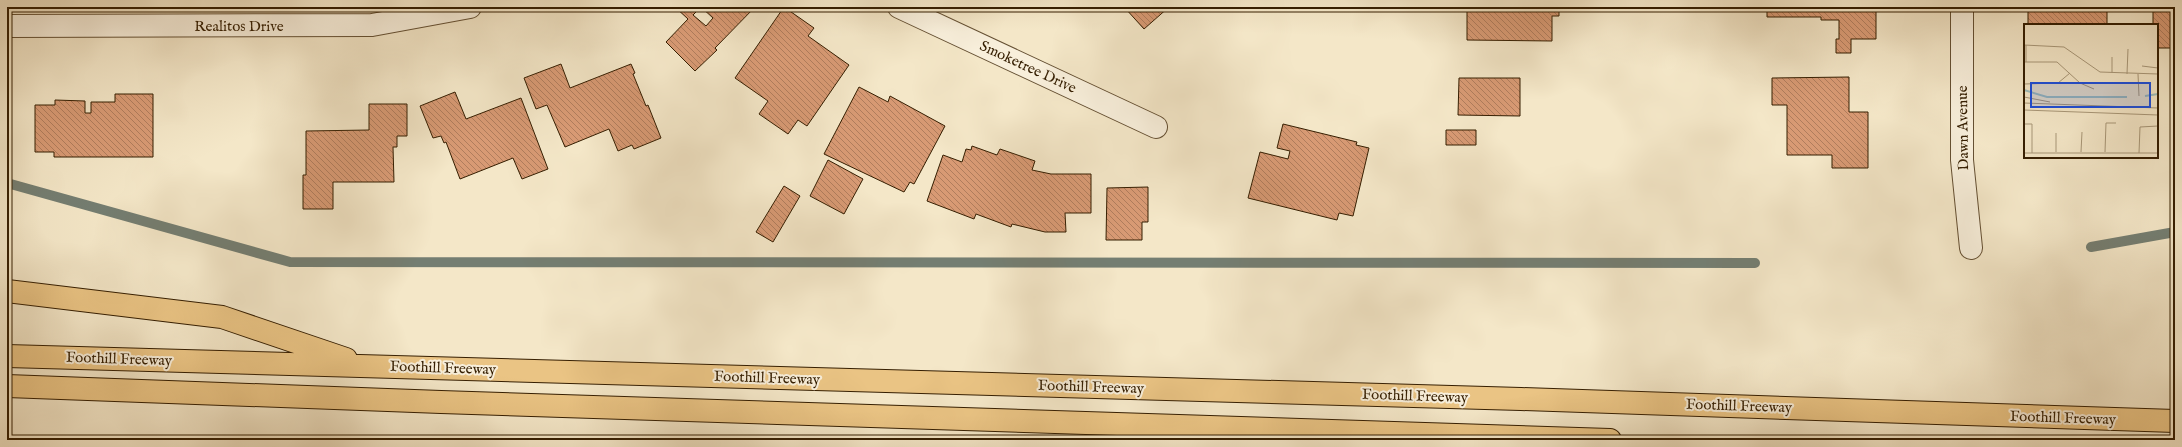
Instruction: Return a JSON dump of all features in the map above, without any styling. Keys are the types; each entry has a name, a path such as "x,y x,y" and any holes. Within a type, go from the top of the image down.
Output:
{"highway":[{"path":"7,291 222,317 368,366"},
{"name":"Foothill Freeway","path":"7,356 1505,398 2175,421"},
{"path":"7,386 449,403 1610,440"}],"street":[{"name":"Realitos Drive","path":"7,26 372,25 470,7"},
{"name":"Smoketree Drive","path":"899,7 1156,127"},
{"name":"Dawn Avenue","path":"1962,7 1962,160 1971,248"}],"building":[{"path":"675,7 701,7 755,7 715,48 717,50 695,71 666,42 688,19","holes":["701,7 713,18 706,26 693,15"]},
{"path":"784,7 814,28 808,36 849,65 807,126 798,120 788,134 759,114 768,101 735,78"},
{"path":"1169,7 1144,29 1125,8"},
{"path":"1467,7 1559,7 1559,16 1552,16 1552,41 1467,40"},
{"path":"1767,7 1876,7 1876,39 1851,39 1851,53 1836,53 1836,39 1839,39 1839,20 1821,20 1821,17 1767,17"},
{"path":"2028,7 2107,7 2107,24 2028,24"},
{"path":"2153,7 2175,7 2175,48 2158,48 2158,24 2153,24"},
{"path":"561,64 570,88 631,64 635,73 633,74 646,106 648,105 661,138 634,149 632,145 618,151 609,129 565,147 547,105 536,109 524,78"},
{"path":"1849,77 1849,112 1868,112 1868,168 1832,168 1832,155 1787,155 1787,105 1772,105 1772,78"},
{"path":"1459,78 1520,78 1520,116 1458,115"},
{"path":"859,87 888,102 890,96 945,126 914,184 910,182 904,192 824,154"},
{"path":"455,92 466,119 521,98 548,169 522,179 513,158 460,179 446,142 444,143 441,136 433,138 420,106"},
{"path":"115,94 153,94 153,157 54,157 54,152 35,152 35,105 55,105 55,100 85,101 85,113 91,113 91,102 115,102"},
{"path":"369,104 407,104 407,136 397,136 397,147 393,147 394,182 333,182 333,209 303,209 303,175 306,175 306,131 369,130"},
{"path":"1283,124 1357,142 1356,145 1369,148 1353,216 1339,213 1337,220 1248,198 1260,152 1288,159 1290,151 1277,148"},
{"path":"1446,130 1476,130 1476,145 1446,145"},
{"path":"972,146 997,155 1000,149 1035,161 1032,170 1051,174 1091,174 1091,213 1065,213 1066,232 1045,232 1012,224 1011,227 976,214 974,219 927,201 943,155 962,162 966,149 971,150"},
{"path":"828,160 863,179 844,214 810,196"},
{"path":"784,186 800,196 773,242 756,232"},
{"path":"1148,187 1148,222 1142,222 1142,240 1106,240 1107,188"}],"waterway":[{"path":"7,183 290,262 1755,263"},
{"path":"2091,247 2175,232"}]}
